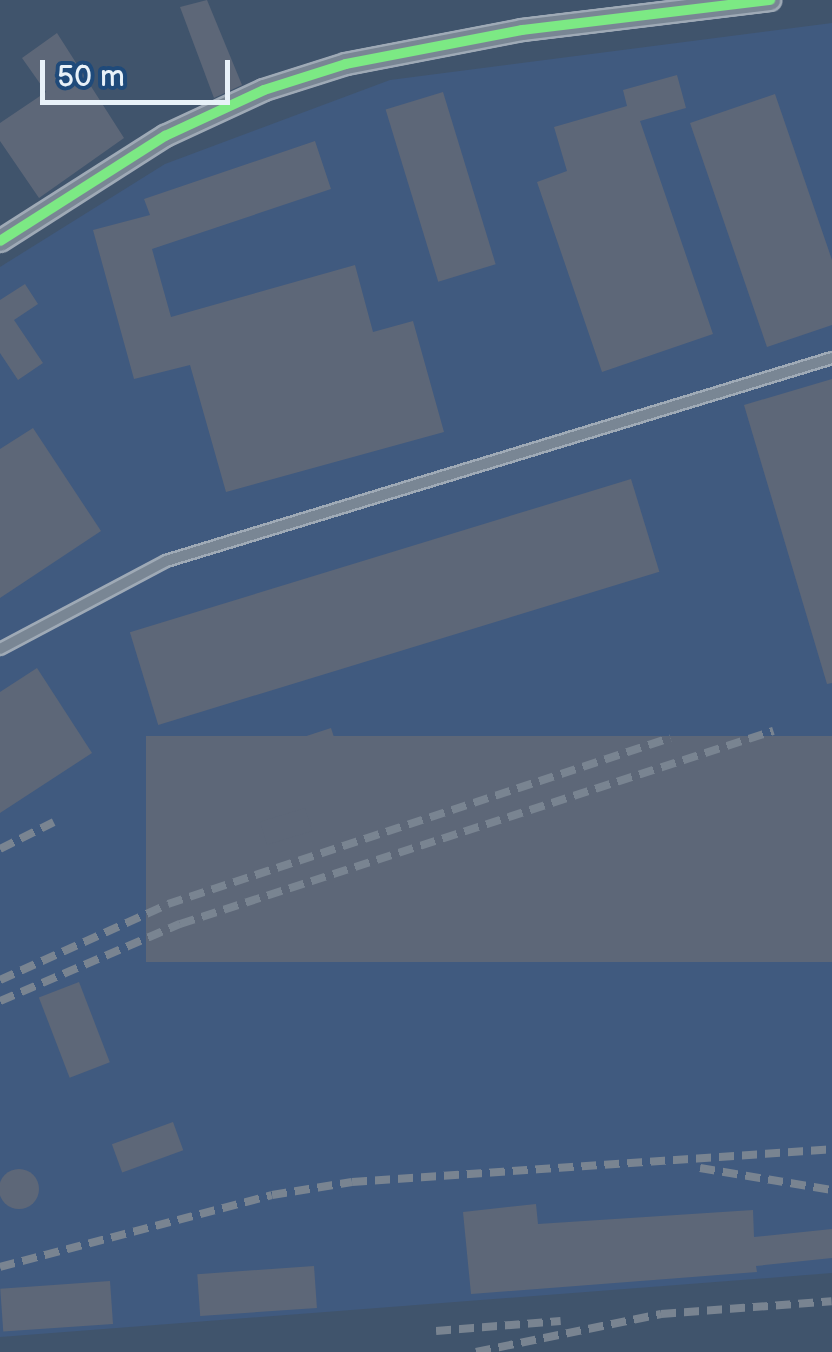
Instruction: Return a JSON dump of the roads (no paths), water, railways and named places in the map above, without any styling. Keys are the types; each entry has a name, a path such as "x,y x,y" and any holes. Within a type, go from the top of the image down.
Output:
{"street":[{"path":"0,241 166,136 264,90 346,64 522,30 770,0"}],"lane":[{"path":"0,649 166,561 832,358"}],"railway":[{"path":"0,1001 180,924 773,731"},
{"path":"0,980 168,904 670,738"},
{"path":"0,849 54,822"},
{"path":"0,1267 272,1195 352,1182 832,1149"},
{"path":"700,1168 832,1190"},
{"path":"476,1352 661,1314 832,1301"},
{"path":"436,1331 561,1321"}]}
